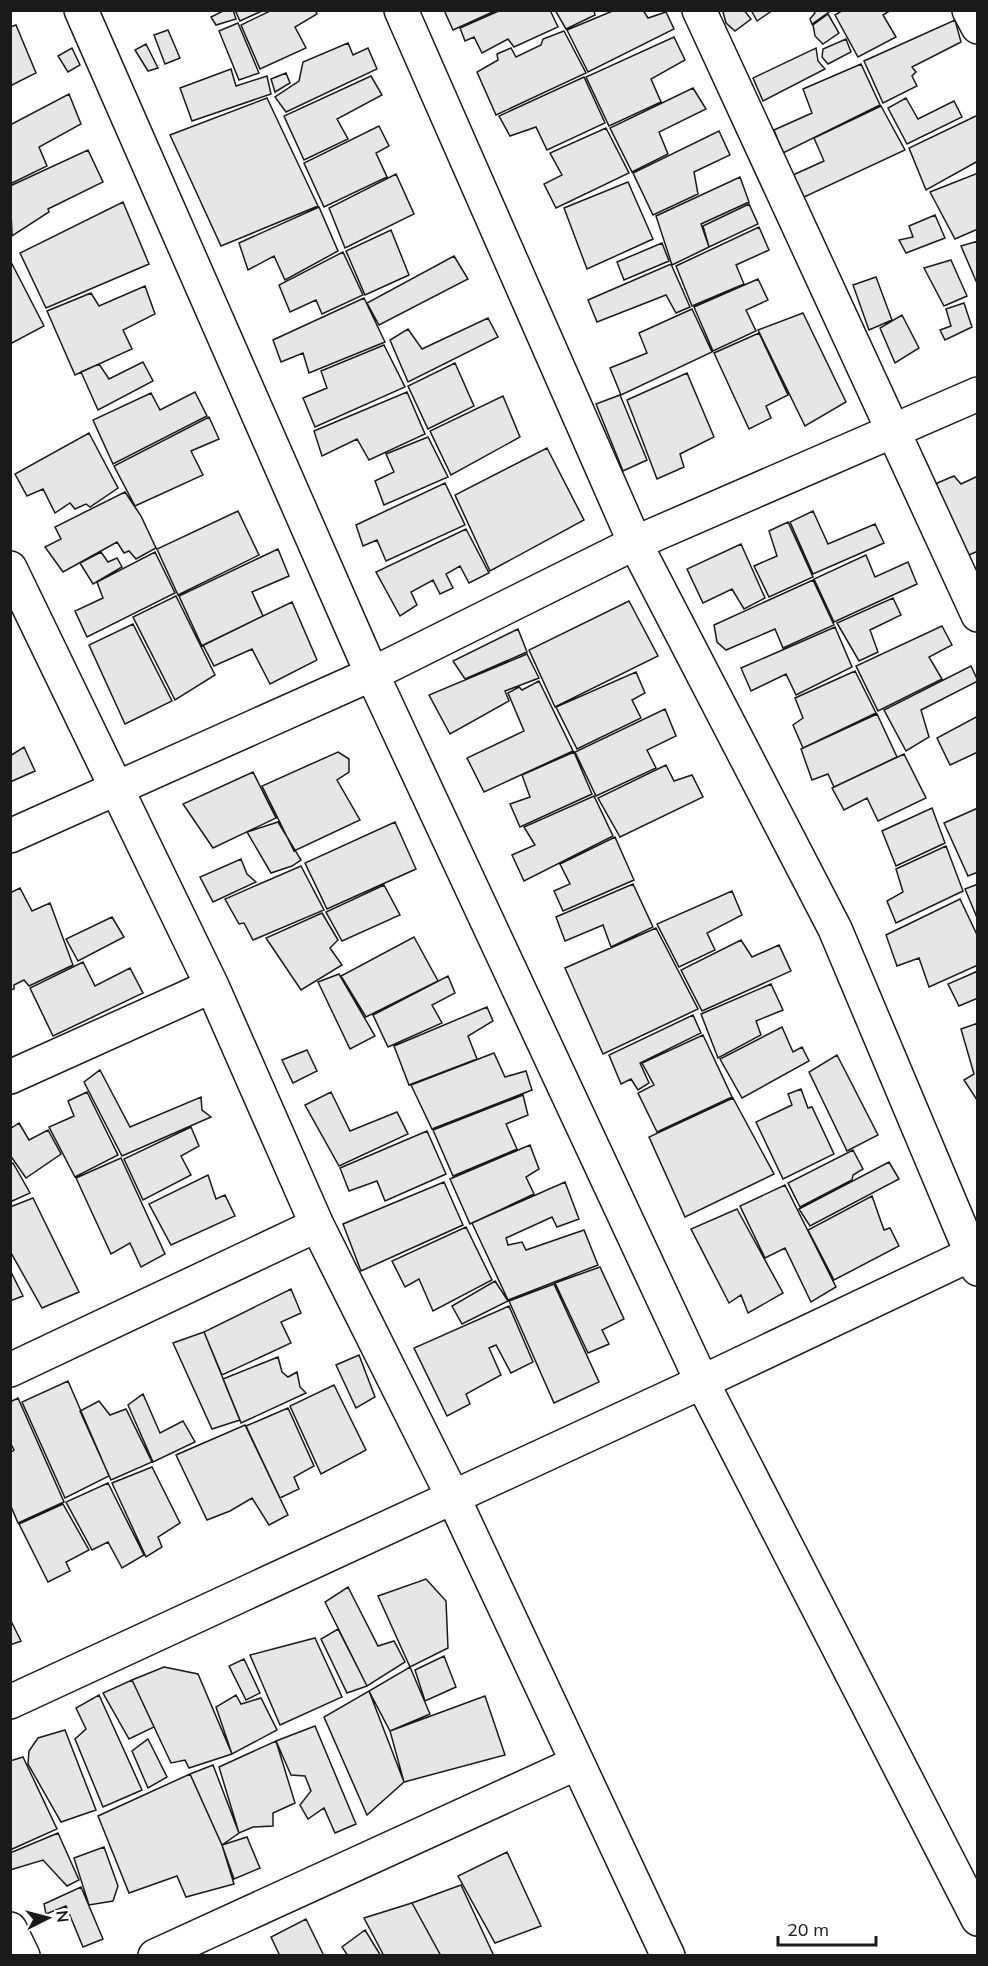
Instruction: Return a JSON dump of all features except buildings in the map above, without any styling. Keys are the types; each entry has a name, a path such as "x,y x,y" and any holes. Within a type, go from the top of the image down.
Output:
{"street":[{"path":"81,10 372,674 702,1382 978,1919"},
{"path":"10,1702 975,1258 835,929 635,543 401,10"},
{"path":"699,10 978,615"},
{"path":"969,10 978,27"},
{"path":"10,836 372,674 635,543 892,429 978,394"},
{"path":"11,571 212,986 317,1225 453,1497 668,1956"},
{"path":"10,1077 212,986"},
{"path":"10,1370 317,1225"},
{"path":"155,1956 577,1763"},
{"path":"10,1929 23,1956"}]}
